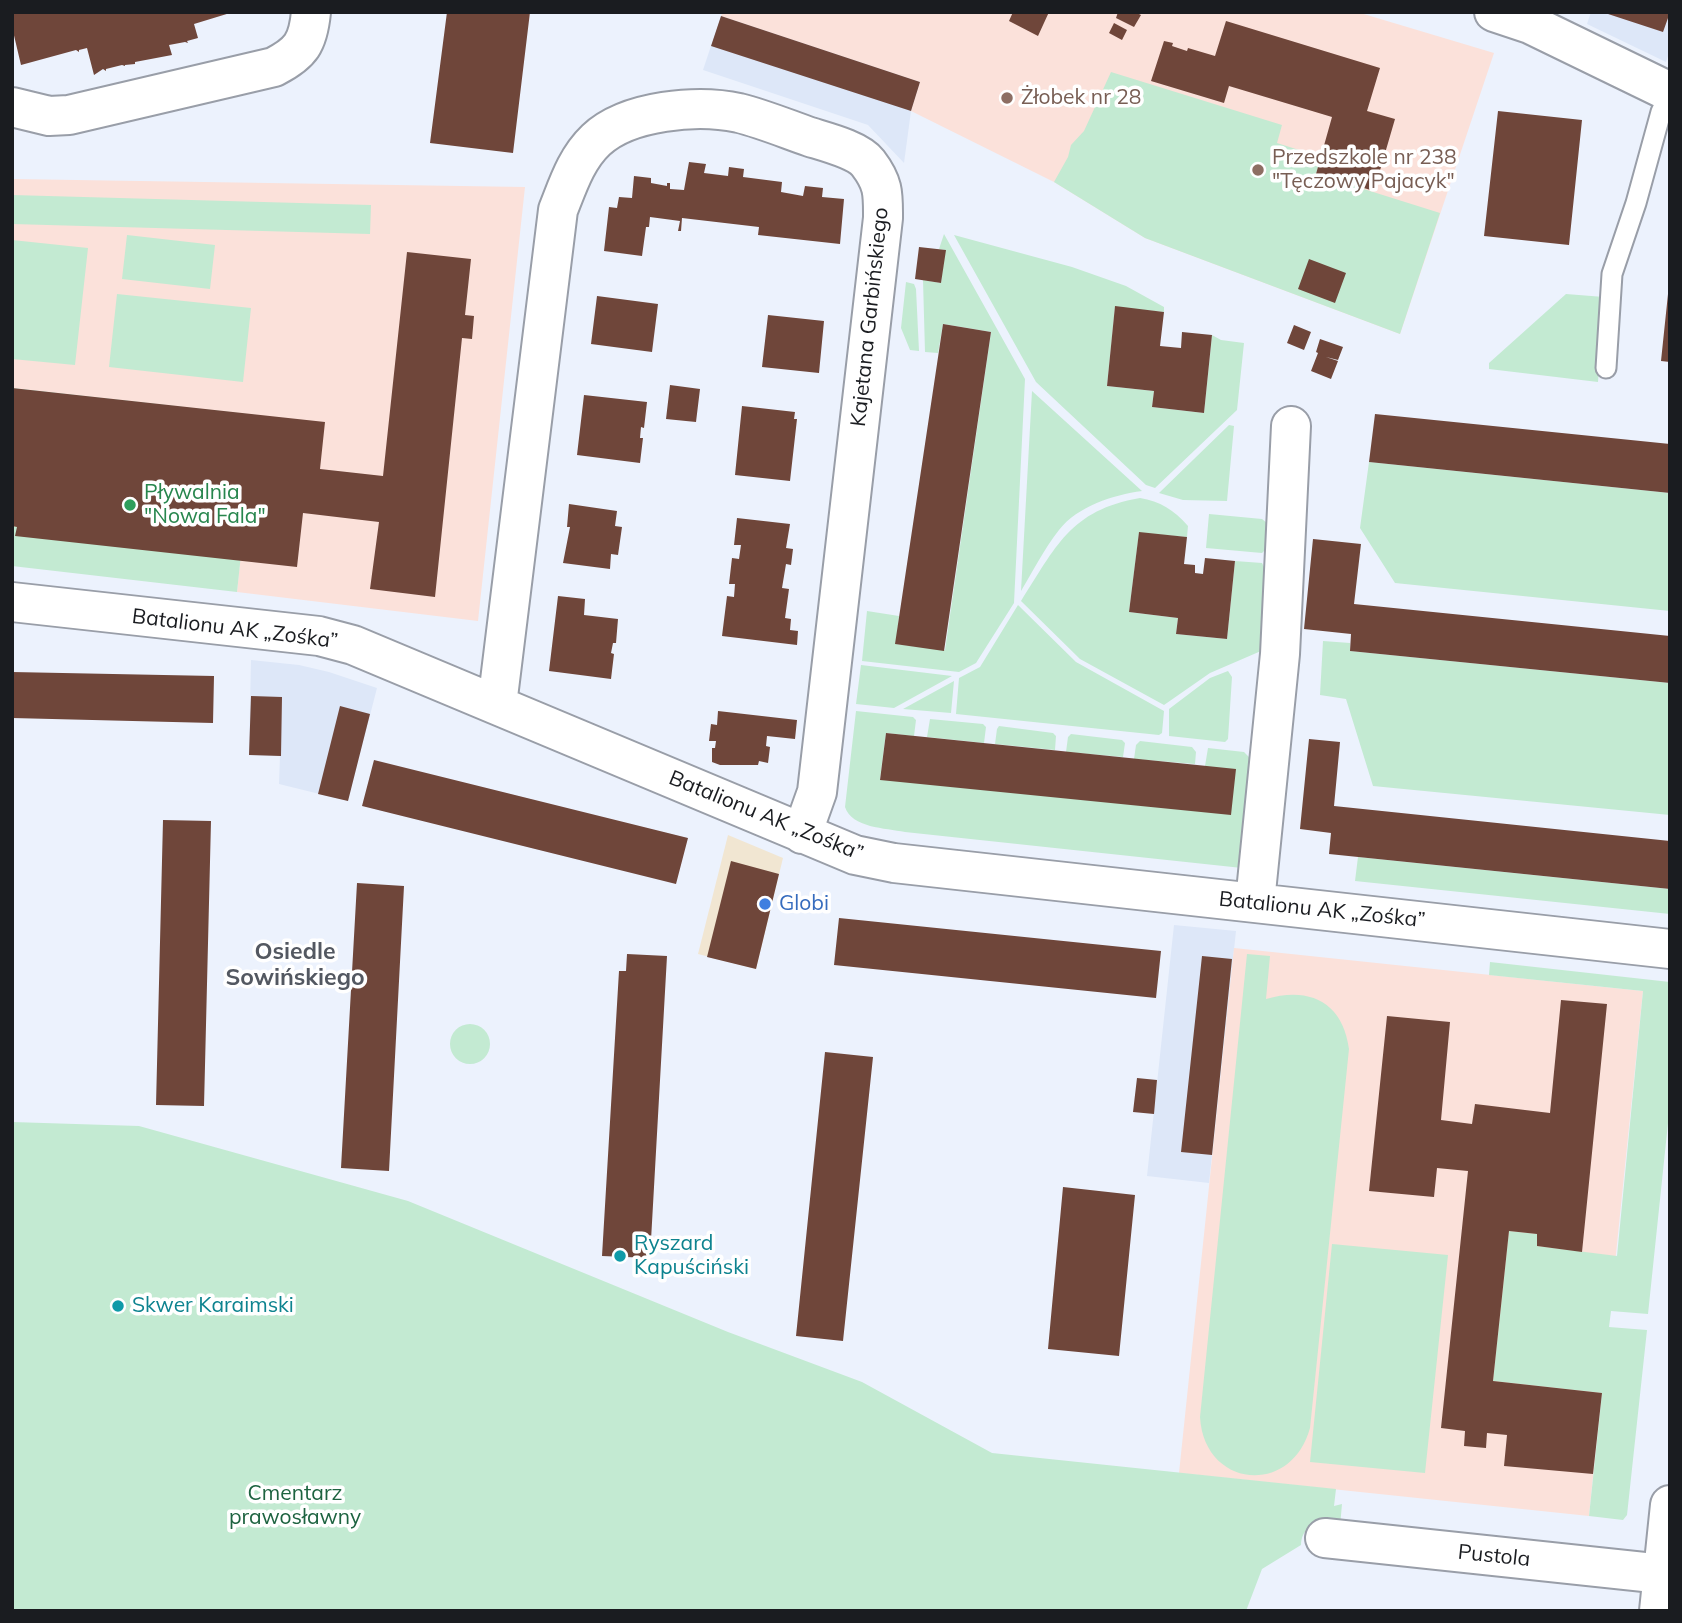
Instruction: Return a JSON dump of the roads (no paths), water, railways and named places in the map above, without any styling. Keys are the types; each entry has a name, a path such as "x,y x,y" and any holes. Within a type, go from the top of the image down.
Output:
{"street":[{"path":"12,107 49,116 69,115 274,67 295,56 309,33 311,12"},
{"path":"1494,12 1530,24 1670,92"},
{"name":"Kajetana Garbińskiego","path":"498,705 558,210 573,171 596,139 628,121 661,111 704,109 739,113 838,146 866,160 872,169 883,187 883,218 817,792 802,834"},
{"path":"1255,902 1280,654 1291,426"},
{"name":"Batalionu AK „Zośka”","path":"12,602 319,636 384,657 855,855 894,863 1670,949"},
{"path":"1661,1592 1670,1505"},
{"name":"Pustola","path":"1325,1538 1661,1592"}],"lane":[{"path":"1605,369 1612,274 1636,203 1661,112 1670,92"}],"place":[{"name":"Żłobek nr 28","path":"1007,98"},
{"name":"Przedszkole nr 238 \"Tęczowy Pajacyk\"","path":"1258,170"},
{"name":"Pływalnia \"Nowa Fala\"","path":"130,505"},
{"name":"Globi","path":"765,904"},
{"name":"Ryszard Kapuściński","path":"620,1256"},
{"name":"Skwer Karaimski","path":"118,1306"}],"district":[{"name":"Osiedle Sowińskiego","path":"295,965"}],"park label":[{"name":"Cmentarz prawosławny","path":"295,1506"}]}
